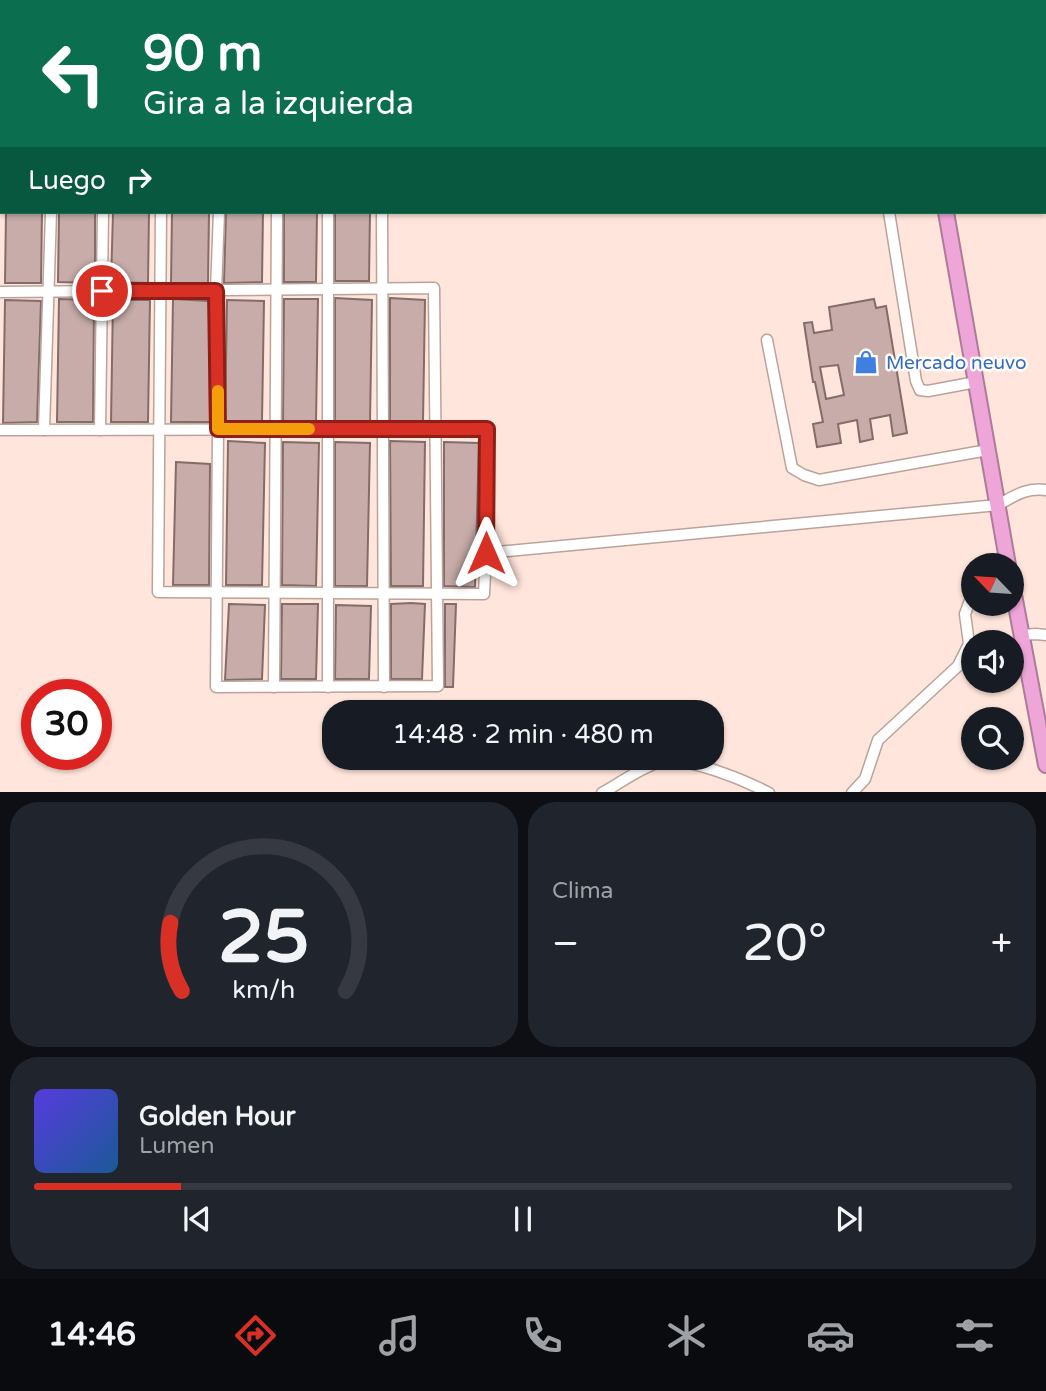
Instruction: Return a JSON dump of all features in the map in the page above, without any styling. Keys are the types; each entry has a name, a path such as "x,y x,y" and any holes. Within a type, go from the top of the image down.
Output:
{"highway":[{"path":"946,214 1005,553"},
{"path":"1024,646 1046,765"}],"street":[{"path":"44,430 51,214"},
{"path":"100,429 103,214"},
{"path":"0,430 100,429 159,429 218,429 276,429 328,429 383,429 436,429 487,429 484,594 158,592 159,429 160,291 161,214"},
{"path":"0,292 216,291 434,288 438,686 216,687 216,291 219,214"},
{"path":"274,687 277,214"},
{"path":"328,214 328,687"},
{"path":"382,214 384,687"},
{"path":"888,214 916,381 920,390 928,391 976,382"},
{"path":"767,340 792,468 804,475 819,480 988,450"},
{"path":"486,553 998,505 1026,490 1046,490"},
{"path":"853,792 865,779 878,740 958,666 969,644 965,616"},
{"path":"1024,635 1046,635"},
{"path":"604,792 639,770 660,762 674,761 726,774 767,792"}],"building":[{"path":"6,214 42,214 41,283 5,283"},
{"path":"59,214 95,214 95,283 58,282"},
{"path":"113,214 149,214 148,283 111,282"},
{"path":"172,214 209,214 208,283 171,283"},
{"path":"226,214 263,214 262,282 224,283"},
{"path":"284,214 317,214 316,282 284,282"},
{"path":"335,214 370,214 369,281 335,281"},
{"path":"335,298 372,300 370,422 335,422"},
{"path":"390,298 425,300 423,422 390,422"},
{"path":"59,299 94,300 93,422 57,422"},
{"path":"173,299 209,301 210,422 171,422"},
{"path":"284,299 318,299 316,422 283,422"},
{"name":"Mercado neuvo","path":"874,299 876,308 886,306 907,433 893,436 890,415 870,419 873,439 860,442 857,420 838,424 841,443 817,447 813,424 823,422 813,382 804,323 812,322 814,333 832,330 829,307","holes":["838,365 844,395 826,399 820,367"]},
{"path":"5,300 41,301 37,422 3,423"},
{"path":"113,300 150,300 148,422 111,422"},
{"path":"227,300 264,301 262,422 225,422"},
{"path":"228,441 265,443 262,585 226,585"},
{"path":"390,441 425,442 423,586 391,586"},
{"path":"283,442 319,443 316,586 282,585"},
{"path":"335,442 370,443 367,586 335,586"},
{"path":"444,442 479,443 475,587 444,586"},
{"path":"176,462 210,464 209,585 173,585"},
{"path":"229,604 265,605 262,679 225,680"},
{"path":"282,604 318,604 316,679 281,679"},
{"path":"391,604 425,604 422,679 391,679"},
{"path":"445,604 456,604 453,687 445,687"},
{"path":"336,605 371,606 369,679 335,679"}],"slow traffic":[{"path":"218,391 218,429 309,429"}],"place":[{"name":"Mercado neuvo","path":"866,362"}],"route":[{"path":"102,291 216,291 218,429 487,429 486,553"}]}
